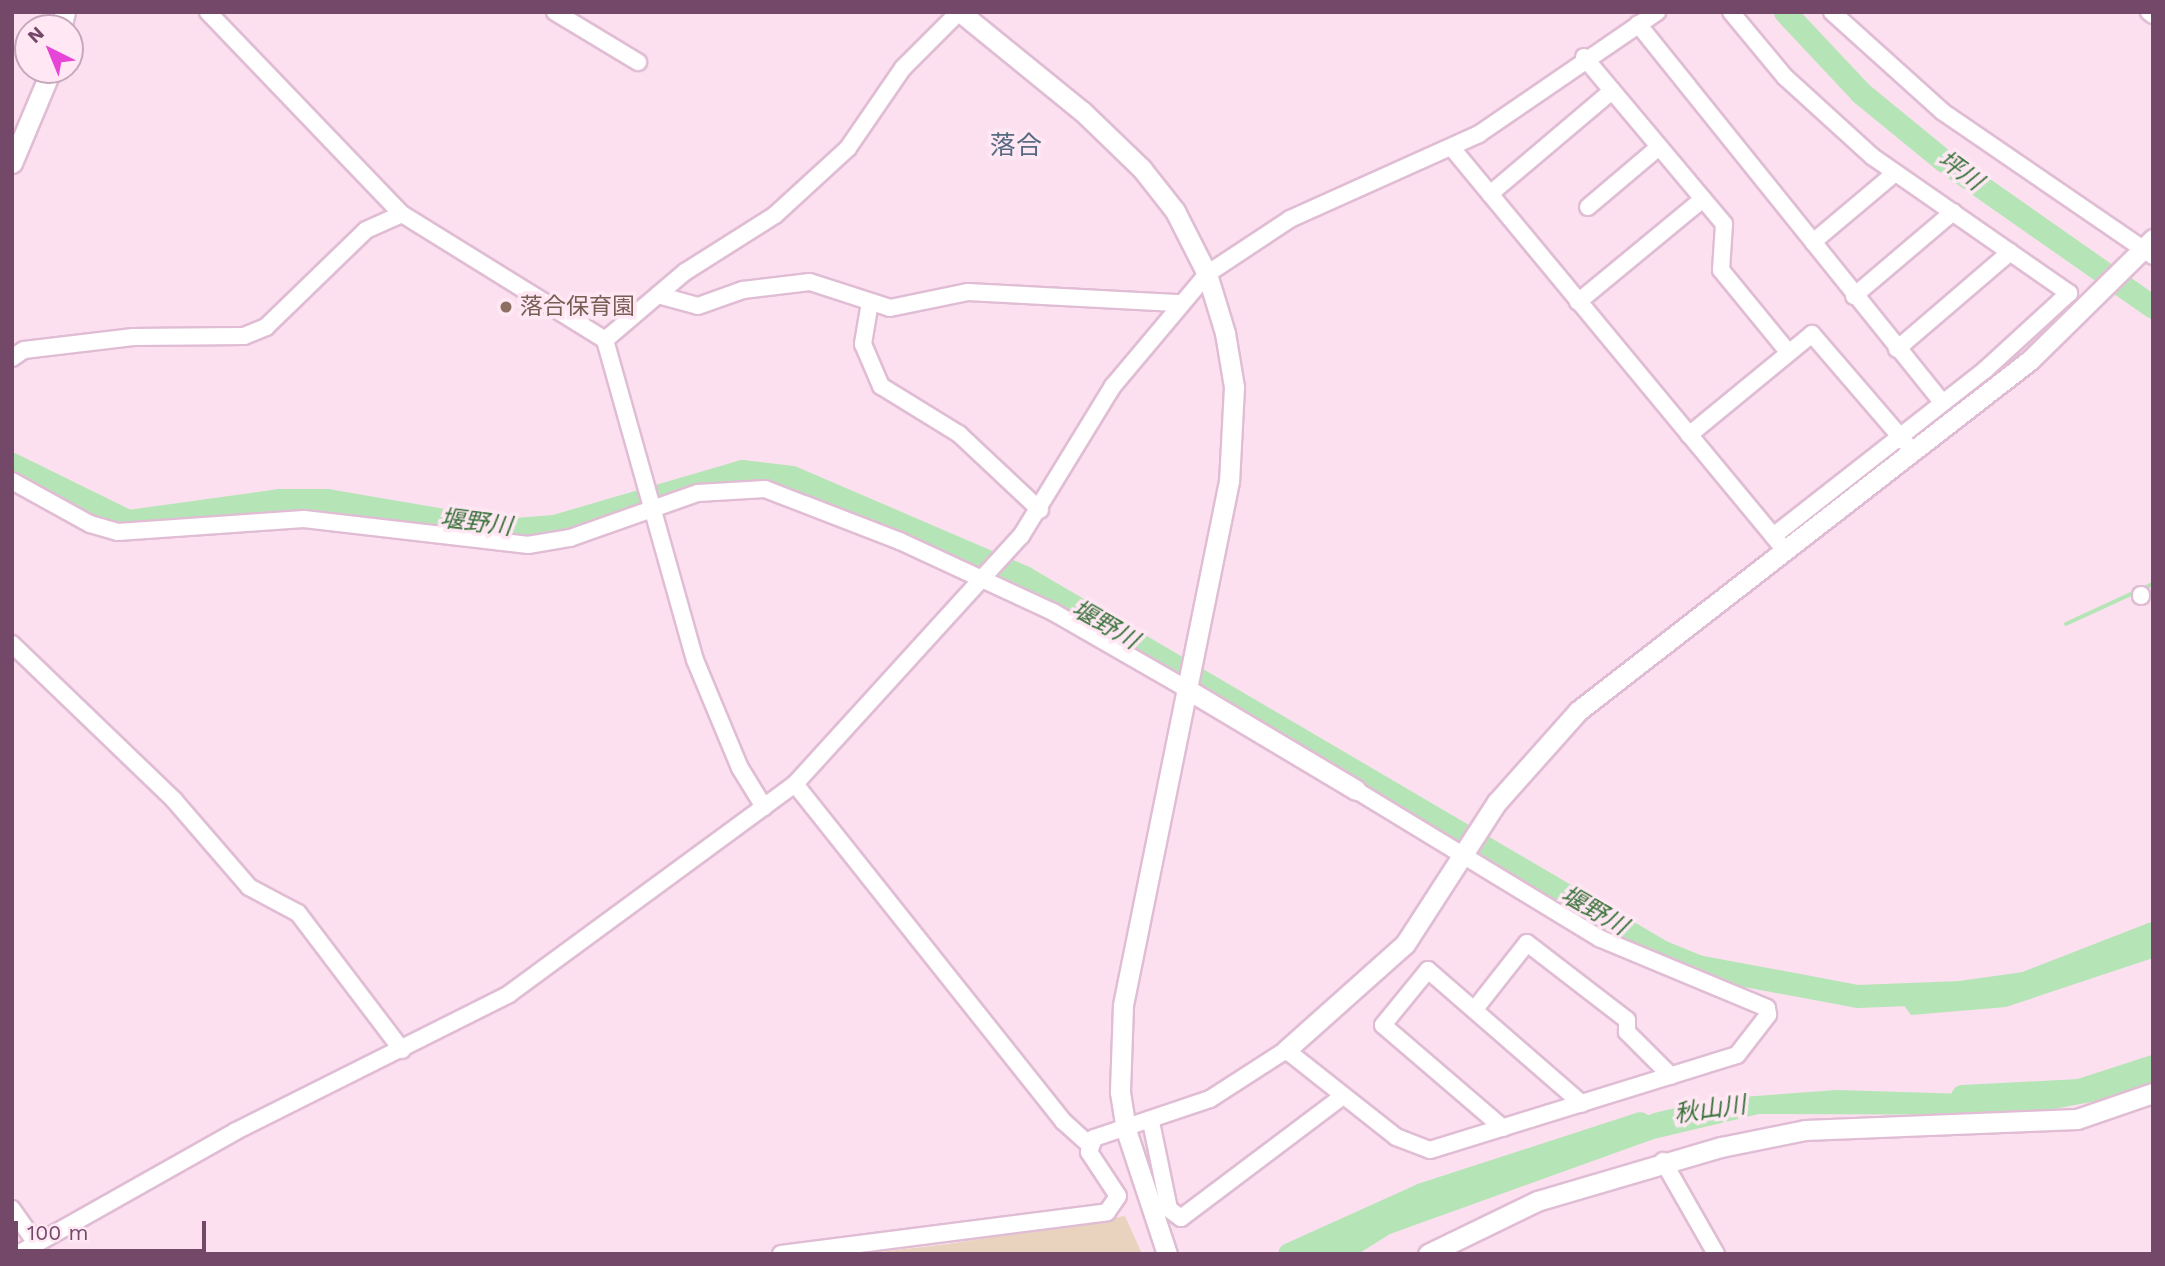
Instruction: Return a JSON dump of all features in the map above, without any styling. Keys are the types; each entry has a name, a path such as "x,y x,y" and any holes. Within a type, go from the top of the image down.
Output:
{"street":[{"path":"208,12 402,214 605,340 648,477 709,698 764,807"},
{"path":"555,12 638,62"},
{"path":"605,340 658,295 775,215 848,148 903,68 959,12 1128,152 1175,211 1207,274 1227,347 1234,440 1123,1004 1120,1092 1126,1130 1145,1202 1167,1254"},
{"path":"18,1254 236,1131 402,1050 509,993 796,784 1004,557 1040,510 1113,386 1207,274 1290,219 1452,148 1523,106 1584,57 1657,12"},
{"path":"1731,12 1785,77 1895,173 2069,293 1942,402 1905,442"},
{"path":"1090,1144 1210,1099 1286,1050 1405,944 1530,760 1578,711 1778,542 1905,442 2030,360 2150,249 1943,112 1832,12"},
{"path":"1638,24 1854,296 1942,402"},
{"path":"1584,57 1724,224 1721,270 1788,352"},
{"path":"12,163 45,84"},
{"path":"1490,194 1612,91"},
{"path":"1588,207 1659,147"},
{"path":"1452,148 1778,542"},
{"path":"1813,242 1895,173"},
{"path":"1578,302 1703,199"},
{"path":"1854,296 1952,212"},
{"path":"12,358 24,350 133,337 244,336 266,327 366,230 402,214"},
{"path":"1897,349 2010,252"},
{"path":"658,295 698,306 743,290 810,282 870,302 905,307 968,292 1009,292 1181,303"},
{"path":"870,302 863,344 881,386 959,434 1040,510"},
{"path":"1689,435 1812,334 1905,442"},
{"path":"12,481 90,524 143,534 304,519 528,545 570,538 698,493 765,489 985,577 1053,612 1186,686 1599,937 1767,1008 1737,1055 1430,1150 1410,1146 1286,1050"},
{"path":"12,644 174,800 249,887 298,914 402,1050"},
{"path":"781,1254 1107,1212 1118,1196 1090,1144 1063,1122 796,784"},
{"path":"1475,1009 1527,943 1627,1020 1627,1032 1671,1076"},
{"path":"1503,1129 1383,1025 1428,970 1582,1104"},
{"path":"1428,1254 1537,1201 1663,1161 1805,1130 2077,1119 2153,1093"},
{"path":"1151,1122 1169,1209 1181,1218 1343,1096"},
{"path":"1663,1161 1716,1254"},
{"path":"12,1209 36,1243"}],"shaded area":[{"path":"1125,1216 1142,1254 862,1254 948,1244"}],"water":[{"path":"2153,943 2153,958 2006,1007 1911,1015 1900,1000 2041,982"},
{"path":"2153,1071 2153,1087 2145,1092 2021,1115 1759,1114 1654,1139 1390,1234 1358,1254 1298,1254 1654,1113 1714,1099 1837,1090 2065,1097"}],"waterway":[{"name":"坪川","path":"1785,12 1861,93 1943,160 2153,307"},
{"name":"堰野川","path":"12,464 128,521 279,500 327,500 503,530 554,526 742,471 792,477 1024,577 1663,952 1697,966 1857,996 1960,992 2024,983 2153,933"},
{"path":"2066,624 2153,584"},
{"name":"秋山川","path":"1962,1096 2079,1090 2153,1066"},
{"name":"秋山川","path":"1289,1254 1422,1194 1640,1123"}],"place":[{"name":"落合保育園","path":"506,307"}],"district":[{"name":"落合","path":"1016,146"}]}
